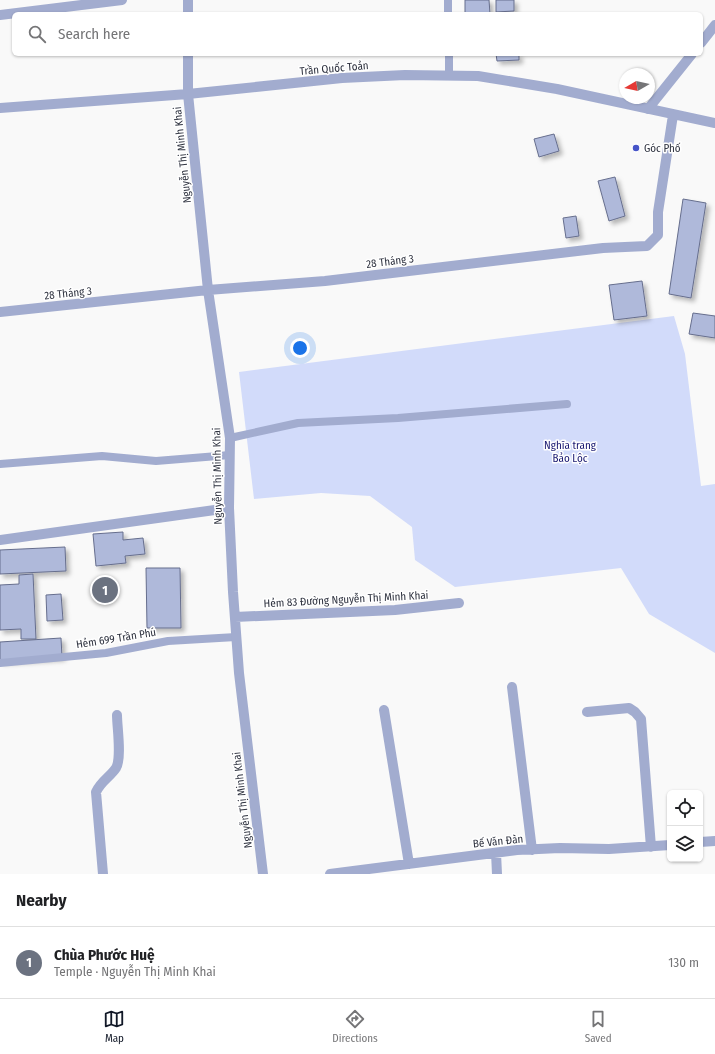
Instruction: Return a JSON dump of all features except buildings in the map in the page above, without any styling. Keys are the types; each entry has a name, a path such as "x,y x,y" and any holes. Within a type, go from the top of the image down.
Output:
{"street":[{"path":"24,12 122,0"},
{"path":"188,0 188,12"},
{"path":"0,15 12,14"},
{"path":"703,40 715,25"},
{"name":"Nguyễn Thị Minh Khai","path":"188,56 188,94 208,290 230,438 229,508 236,637 263,874"},
{"path":"648,109 690,56"},
{"name":"Trần Quốc Toản","path":"0,108 188,94 342,78 405,75 478,76 557,89 715,123"},
{"name":"28 Tháng 3","path":"0,312 208,290 325,281 604,248 647,246 658,235 658,212 673,115"},
{"path":"0,540 229,508"},
{"name":"Hẻm 83 Đường Nguyễn Thị Minh Khai","path":"235,617 395,610 459,603"},
{"path":"512,687 532,850"},
{"path":"587,712 629,708 641,719 651,847"},
{"path":"384,710 409,864"},
{"path":"103,874 96,792 99,784 117,767 119,749 116,715"},
{"path":"703,842 715,841"},
{"name":"Bế Văn Đàn","path":"330,874 496,853 532,850 667,845"},
{"path":"496,853 497,874"}],"lane":[{"path":"448,0 448,12"},
{"path":"449,56 449,76"},
{"path":"230,438 298,424 398,418 567,404"},
{"path":"0,464 102,456 156,460 230,455"},
{"name":"Hẻm 699 Trần Phú","path":"0,663 106,653 168,641 236,637"}],"green space":[{"name":"Nghĩa trang Bảo Lộc","path":"674,316 685,354 701,486 715,484 715,653 649,614 621,568 455,587 415,560 412,527 370,496 321,493 254,499 239,372"}],"place":[{"name":"Góc Phố","path":"636,148"},
{"name":"Chùa Phước Huệ","path":"105,590"}]}
